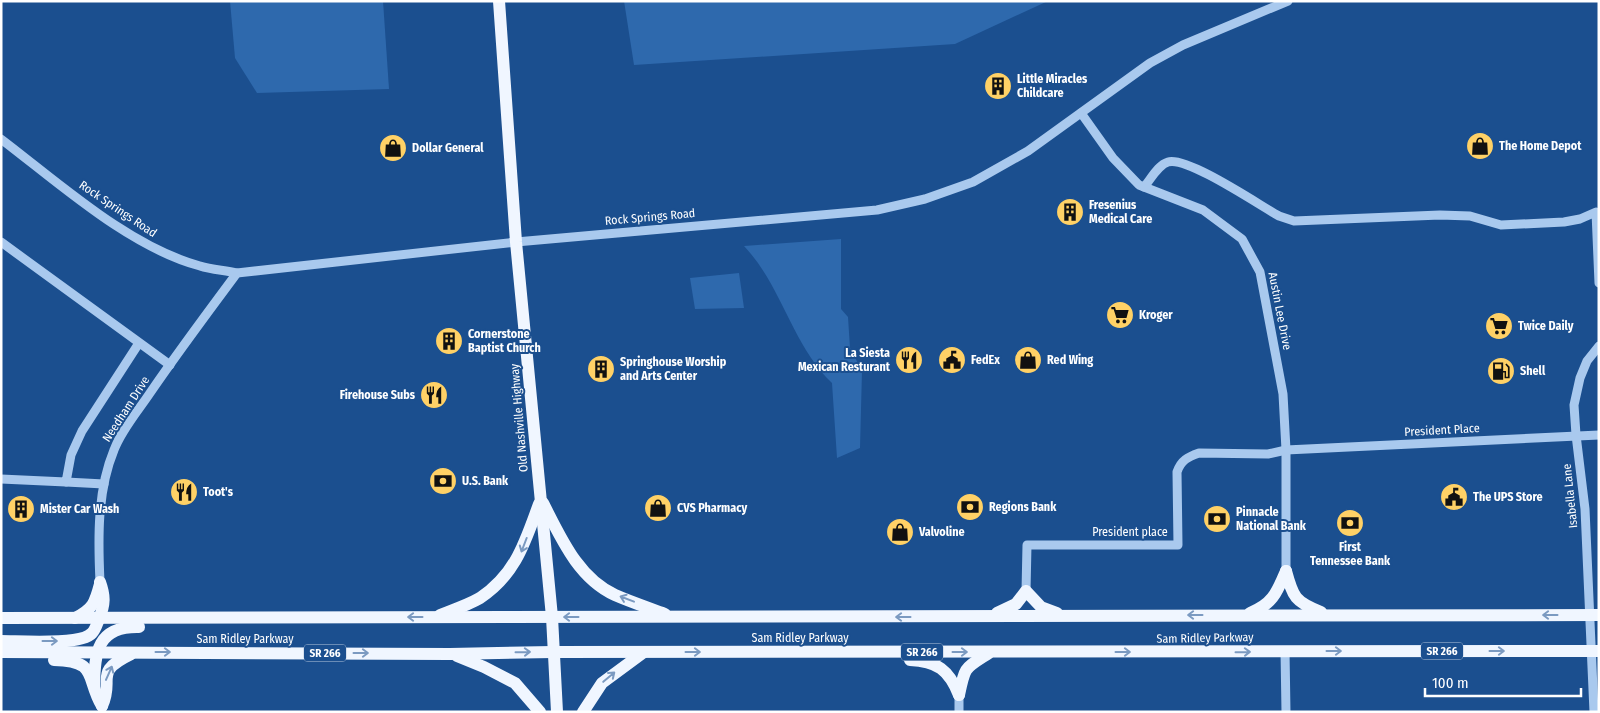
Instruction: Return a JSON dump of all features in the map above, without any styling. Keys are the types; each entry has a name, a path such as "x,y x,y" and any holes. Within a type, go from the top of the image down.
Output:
{"main road":[{"name":"Old Nashville Highway","path":"499,1 516,242 552,617 557,712"},
{"path":"541,499 570,554 590,579 614,594 672,617"},
{"path":"436,617 479,598 500,582 520,555 541,499"},
{"path":"1286,572 1292,592 1298,600 1308,607 1330,615"},
{"path":"1244,615 1261,609 1270,602 1278,591 1286,572"},
{"path":"72,619 89,610 95,602 100,582"},
{"path":"1,641 73,641 85,638 92,633 105,603 100,582"},
{"path":"987,617 1010,608 1021,599 1026,591 1041,607 1065,616"},
{"name":"Sam Ridley Parkway","path":"1,618 1594,615"},
{"path":"94,686 97,652 102,641 107,635 124,627 262,625 269,618"},
{"name":"Sam Ridley Parkway","path":"1,652 450,654 553,652 1595,651"},
{"path":"102,709 106,698 106,680 109,668 119,660 135,652"},
{"path":"583,712 602,683 617,670 644,652"},
{"path":"871,652 900,659 925,661 946,671 960,695"},
{"path":"960,695 964,673 968,666 990,652"},
{"path":"450,654 484,667 516,684 540,712"},
{"path":"1,660 70,660 87,670 92,677 102,709"}],"street":[{"name":"Rock Springs Road","path":"1,139 83,202 158,251 200,266 237,272 516,242 877,210 926,199 972,182 1028,151 1158,58 1288,1"},
{"name":"Austin Lee Drive","path":"1081,113 1113,158 1139,185 1202,210 1242,239 1260,272 1283,394 1286,450 1286,572"},
{"path":"1144,187 1157,170 1167,162 1179,161 1194,167 1279,216 1294,221 1440,215 1470,216 1501,225 1564,222 1580,219 1596,212 1599,283"},
{"path":"2,244 170,365"},
{"name":"Needham Drive","path":"100,582 98,546 104,484 114,451 122,433 237,272"},
{"path":"66,482 71,455 82,430 139,343"},
{"name":"Isabella Lane","path":"1594,712 1594,615 1586,509 1574,405 1580,378 1587,361 1599,346"},
{"name":"President Place","path":"1286,450 1599,435"},
{"name":"President place","path":"1026,591 1027,545 1178,545 1177,472 1180,464 1189,456 1199,453 1268,454 1286,450"},
{"path":"1,479 104,484"},
{"path":"1285,651 1286,712"},
{"path":"959,712 960,695"}],"shaded area":[{"path":"230,1 383,1 389,89 257,93 235,58"},
{"path":"624,1 1048,1 955,44 634,65"},
{"path":"841,239 841,309 848,317 850,348 862,371 860,448 837,458 832,383 818,368 807,351 768,279 744,246"},
{"path":"739,273 744,308 695,309 690,278"}],"place":[{"name":"Little Miracles Childcare","path":"998,86"},
{"name":"The Home Depot","path":"1480,146"},
{"name":"Dollar General","path":"393,148"},
{"name":"Fresenius Medical Care","path":"1070,212"},
{"name":"Kroger","path":"1120,315"},
{"name":"Twice Daily","path":"1499,326"},
{"name":"Cornerstone Baptist Church","path":"449,341"},
{"name":"La Siesta Mexican Resturant","path":"909,360"},
{"name":"FedEx","path":"952,360"},
{"name":"Red Wing","path":"1028,360"},
{"name":"Springhouse Worship and Arts Center","path":"601,369"},
{"name":"Shell","path":"1501,371"},
{"name":"Firehouse Subs","path":"434,395"},
{"name":"U.S. Bank","path":"443,481"},
{"name":"Toot's","path":"184,492"},
{"name":"The UPS Store","path":"1454,497"},
{"name":"Regions Bank","path":"970,507"},
{"name":"CVS Pharmacy","path":"658,508"},
{"name":"Mister Car Wash","path":"21,509"},
{"name":"Pinnacle National Bank","path":"1217,519"},
{"name":"First Tennessee Bank","path":"1350,523"},
{"name":"Valvoline","path":"900,532"}]}
